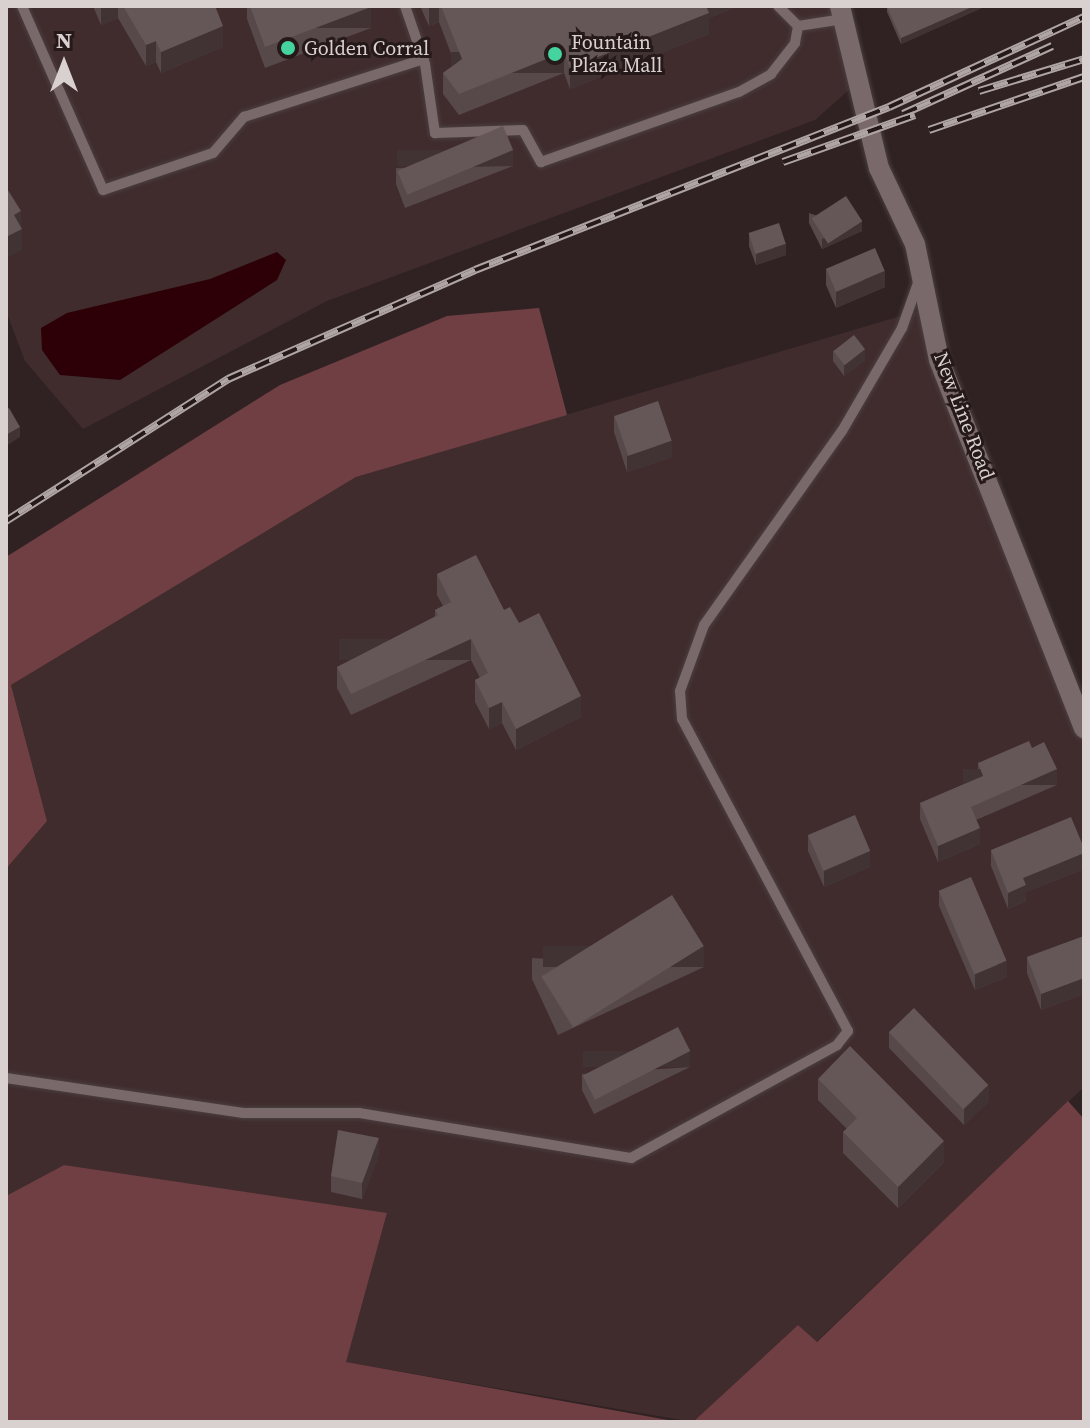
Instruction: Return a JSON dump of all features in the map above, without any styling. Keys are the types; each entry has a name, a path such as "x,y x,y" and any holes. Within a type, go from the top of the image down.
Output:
{"street":[{"name":"New Line Road","path":"842,12 879,168 922,274 939,360 1084,728"}],"lane":[{"path":"22,6 103,190 213,153 244,117 424,59"},
{"path":"405,6 424,59 435,133 523,130 541,162 739,92 771,74 795,43 798,26"},
{"path":"778,6 798,26"},
{"path":"798,26 842,12"},
{"path":"6,1078 243,1113 359,1113 631,1158 837,1045 848,1031 682,719 680,691 704,625 842,431 902,328 922,274"}],"shaded area":[{"path":"6,6 830,6 851,88 815,120 327,301 83,429 25,361 6,311"},
{"path":"277,252 286,260 277,280 120,380 60,375 42,350 41,328 67,313 210,279"},
{"path":"539,308 567,415 356,477 11,685 47,821 6,869 6,557 280,385 447,316"},
{"path":"918,311 1084,742 1084,1087 816,1342 798,1325 693,1422 345,1362 387,1214 64,1165 6,1196 6,869 47,821 11,685 356,477"},
{"path":"1068,1101 1084,1119 1084,1422 693,1422 798,1325 817,1342"},
{"path":"64,1165 387,1213 346,1362 679,1422 6,1422 6,1196"}],"building":[{"path":"123,6 215,6 223,26 161,52 156,41 146,45"},
{"path":"250,6 371,6 371,7 265,47"},
{"name":"Fountain Plaza Mall","path":"441,6 706,6 709,13 570,68 564,52 459,94 443,73 462,59"},
{"path":"889,6 974,6 901,38"},
{"path":"503,126 513,150 407,195 397,171"},
{"path":"6,187 21,211 14,215 22,229 6,237"},
{"path":"846,196 862,221 828,243 812,218"},
{"path":"779,223 786,244 755,254 749,233"},
{"path":"875,248 885,271 836,292 826,269"},
{"path":"854,335 865,349 845,365 834,351"},
{"path":"658,401 672,441 628,456 615,416"},
{"path":"9,408 20,427 6,435 6,410"},
{"path":"476,555 504,610 510,607 519,623 539,613 581,696 516,729 502,702 489,708 475,680 488,673 471,639 351,694 337,667 438,615 435,610 451,602 437,574"},
{"path":"1029,741 1032,748 1044,742 1057,769 971,807 980,828 938,846 920,803 983,776 978,763"},
{"path":"855,815 870,851 823,871 808,835"},
{"path":"1071,817 1084,853 1023,878 1026,885 1008,893 991,850"},
{"path":"971,877 1007,961 974,974 939,891"},
{"path":"672,895 704,946 573,1027 541,977"},
{"path":"1084,936 1084,978 1041,994 1027,957"},
{"path":"914,1008 988,1085 963,1109 889,1032"},
{"path":"678,1027 690,1051 595,1100 583,1076"},
{"path":"850,1046 944,1141 898,1187 843,1132 857,1118 818,1079"},
{"path":"338,1130 379,1138 362,1183 331,1176"}],"railway":[{"path":"6,521 228,379 475,270 889,107 1084,17"},
{"path":"903,114 1052,46"},
{"path":"979,91 1084,59"},
{"path":"929,130 1084,77"},
{"path":"783,162 915,115"}],"place":[{"name":"Golden Corral","path":"288,48"},
{"name":"Fountain Plaza Mall","path":"555,54"}]}
